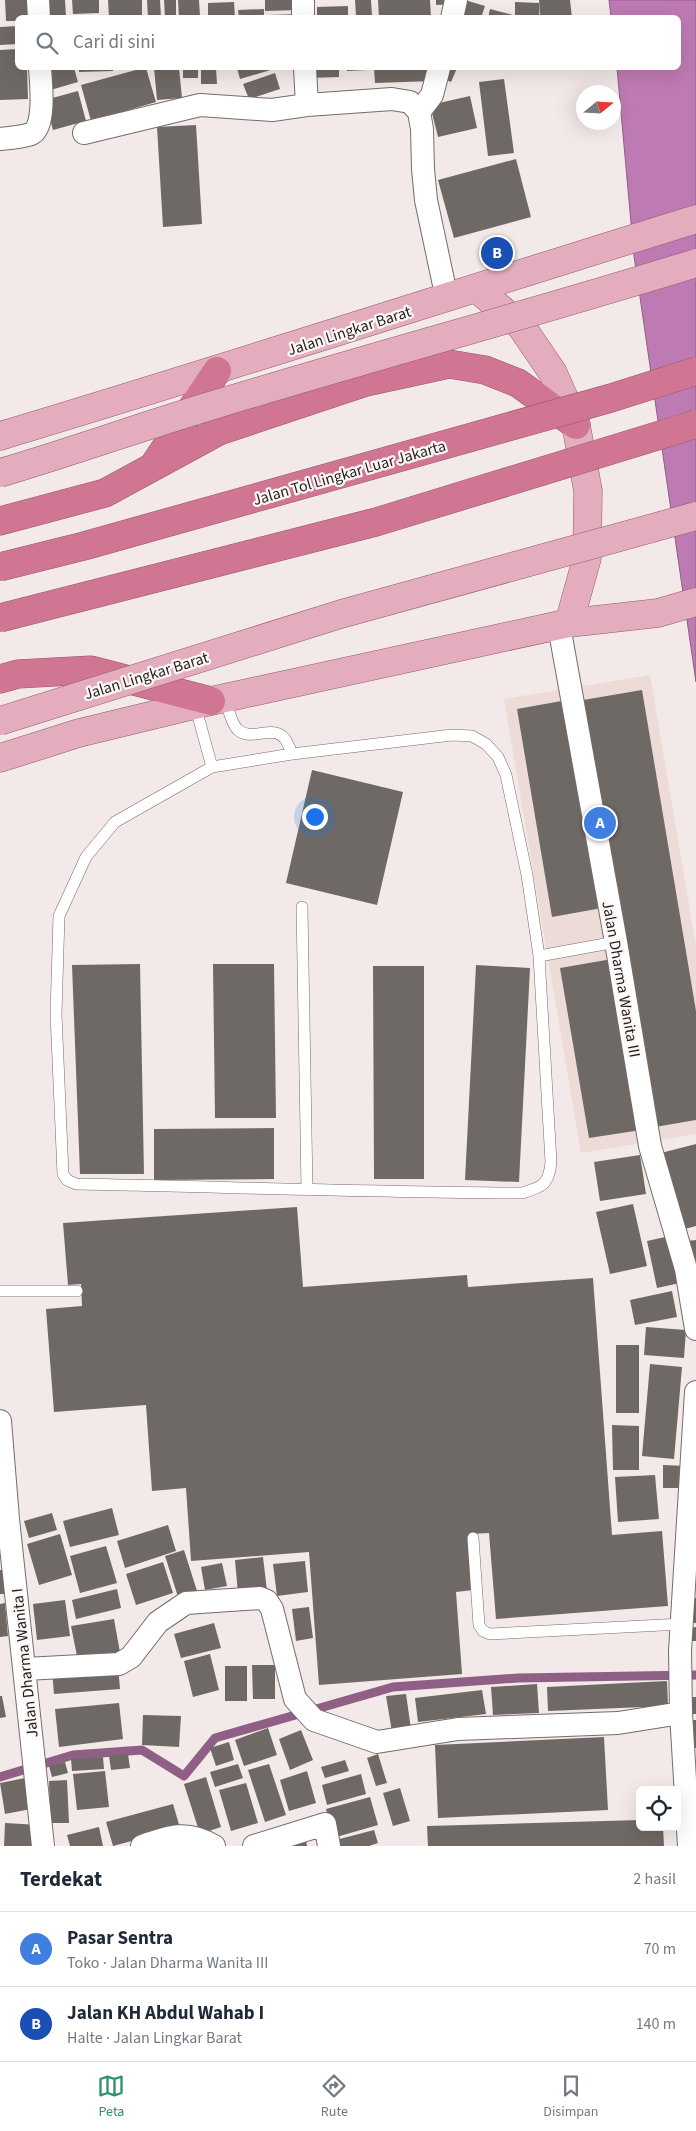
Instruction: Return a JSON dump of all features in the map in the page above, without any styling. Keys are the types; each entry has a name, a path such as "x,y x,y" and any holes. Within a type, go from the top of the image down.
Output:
{"highway":[{"path":"0,521 105,493 220,431 366,382 449,364 485,370 518,382 576,425"},
{"path":"152,468 217,371"},
{"name":"Jalan Tol Lingkar Luar Jakarta","path":"0,567 93,544 611,398 696,371"},
{"path":"0,618 376,522 696,424"},
{"path":"0,679 18,674 91,670 210,702"}],"main road":[{"name":"Jalan Lingkar Barat","path":"0,436 217,371 696,219"},
{"name":"Jalan Lingkar Barat","path":"0,473 76,451 219,403 582,299 696,263"},
{"path":"476,288 521,326 553,373 576,425 588,491 587,558 564,625"},
{"name":"Jalan Lingkar Barat","path":"0,721 341,614 696,516"},
{"path":"0,758 79,733 210,702 564,625 658,613 696,602"}],"street":[{"path":"38,0 39,15"},
{"path":"303,0 303,15"},
{"path":"453,15 456,0"},
{"path":"0,139 32,134 38,127 42,110 40,70"},
{"path":"305,70 306,105"},
{"path":"419,112 432,95 438,70"},
{"path":"84,133 200,105 272,110 306,105 392,100 410,102 419,112 422,129 426,200 446,298"},
{"name":"Jalan Dharma Wanita III","path":"564,625 650,1146 686,1269 696,1329"},
{"path":"689,1846 681,1713 680,1651 696,1392"},
{"name":"Jalan Dharma Wanita I","path":"0,1433 4,1520 26,1669 44,1846"},
{"path":"26,1669 119,1664 131,1657 158,1622 186,1603 260,1598 267,1601 272,1609 295,1700 314,1720 376,1742 458,1729 618,1723 681,1713"},
{"path":"254,1846 325,1824 329,1846"},
{"path":"142,1846 170,1836 200,1838 214,1846"}],"lane":[{"path":"210,702 235,728 249,736 272,732 280,734 285,739 292,754"},
{"path":"210,702 212,767"},
{"path":"452,735 472,736 486,744 498,756 506,775 527,875 539,956 551,1162 550,1173 546,1183 536,1189 522,1193 417,1193 307,1188 76,1184 67,1180 64,1174 56,1014 59,916 86,857 115,822 212,767 292,754 452,735"},
{"path":"302,906 307,1188"},
{"path":"539,956 616,942"},
{"path":"0,1291 77,1291"},
{"path":"473,1538 479,1626 483,1631 490,1634 682,1624"}],"shaded area":[{"path":"609,0 696,0 696,682 634,256 621,112 621,85 619,85 617,70 681,70 681,15 611,15"},
{"path":"650,675 696,946 696,1134 581,1153 504,699"}],"building":[{"path":"5,0 35,0 36,15 15,15 15,21 6,21"},
{"path":"42,0 65,0 66,15 43,15"},
{"path":"72,0 99,0 99,13 73,14"},
{"path":"108,0 142,0 142,15 109,15"},
{"path":"147,0 160,0 161,15 148,15"},
{"path":"164,0 176,0 176,15 165,15"},
{"path":"178,0 199,0 200,15 179,15"},
{"path":"265,0 299,0 300,10 265,11"},
{"path":"355,0 371,0 372,15 356,15"},
{"path":"378,0 430,0 431,15 379,15"},
{"path":"436,0 454,0 454,4 436,5"},
{"path":"465,0 485,6 482,15 456,15"},
{"path":"539,0 570,0 572,15 540,15"},
{"path":"234,2 235,15 208,15 208,3"},
{"path":"515,2 539,3 539,15 515,15"},
{"path":"348,6 348,15 317,15 317,7"},
{"path":"264,9 264,15 239,15 238,10"},
{"path":"490,9 513,15 489,15"},
{"path":"15,26 15,44 0,45 0,27"},
{"path":"15,49 15,70 27,70 28,99 0,100 0,50"},
{"path":"42,70 75,70 78,82 47,91"},
{"path":"79,70 113,70 113,71 79,72"},
{"path":"136,70 147,70 156,102 91,121 81,85"},
{"path":"154,70 179,70 182,98 157,100"},
{"path":"183,70 198,70 198,78 183,78"},
{"path":"201,70 216,70 217,84 201,84"},
{"path":"238,70 271,70 240,79"},
{"path":"309,70 339,70 339,77 309,78"},
{"path":"374,70 432,70 433,81 375,83"},
{"path":"440,70 456,70 451,82 437,76"},
{"path":"275,73 280,89 249,99 243,84"},
{"path":"504,79 514,153 488,156 479,82"},
{"path":"78,91 86,121 53,130 45,100"},
{"path":"470,96 477,128 438,137 430,105"},
{"path":"196,125 202,224 163,227 157,127"},
{"path":"516,159 531,217 454,238 438,180"},
{"path":"642,690 696,1011 696,1120 655,1127 583,700"},
{"path":"567,700 602,908 552,917 517,709"},
{"path":"312,770 403,792 377,905 286,883"},
{"path":"612,959 641,1130 589,1138 560,968"},
{"path":"140,964 144,1174 80,1174 72,965"},
{"path":"213,964 274,964 276,1118 215,1118"},
{"path":"476,965 530,968 519,1182 465,1180"},
{"path":"373,966 424,966 424,1179 374,1179"},
{"path":"274,1128 274,1179 154,1180 154,1129"},
{"path":"696,1144 696,1226 681,1230 661,1153"},
{"path":"640,1155 646,1194 600,1201 594,1162"},
{"path":"633,1204 647,1266 610,1274 596,1212"},
{"path":"297,1207 303,1287 467,1275 468,1287 593,1278 612,1535 662,1531 668,1606 496,1619 489,1533 469,1534 473,1590 456,1592 462,1674 319,1685 309,1552 191,1561 186,1488 152,1491 146,1405 54,1412 46,1309 82,1306 81,1284 68,1285 63,1223"},
{"path":"670,1236 680,1283 657,1288 647,1241"},
{"path":"696,1240 696,1283 687,1241"},
{"path":"672,1291 677,1317 635,1325 630,1300"},
{"path":"646,1327 686,1330 684,1358 644,1355"},
{"path":"616,1345 639,1345 639,1413 616,1413"},
{"path":"650,1364 682,1367 674,1459 642,1456"},
{"path":"612,1425 639,1426 639,1470 613,1470"},
{"path":"663,1465 687,1466 686,1488 663,1488"},
{"path":"655,1475 659,1519 618,1522 615,1477"},
{"path":"112,1508 119,1535 70,1547 63,1521"},
{"path":"52,1513 57,1530 29,1538 24,1521"},
{"path":"168,1525 176,1551 125,1568 117,1541"},
{"path":"60,1534 72,1575 39,1585 27,1544"},
{"path":"106,1546 117,1583 80,1593 70,1556"},
{"path":"184,1550 198,1594 179,1600 165,1556"},
{"path":"263,1557 267,1591 238,1594 235,1560"},
{"path":"305,1561 308,1592 277,1596 273,1564"},
{"path":"163,1562 173,1593 136,1605 126,1574"},
{"path":"222,1563 227,1586 205,1590 201,1567"},
{"path":"0,1570 2,1570 5,1594 0,1594"},
{"path":"117,1589 121,1608 76,1619 72,1600"},
{"path":"689,1598 696,1598 696,1623 691,1623"},
{"path":"65,1600 70,1636 37,1640 33,1604"},
{"path":"5,1603 8,1636 0,1637 0,1604"},
{"path":"309,1607 313,1638 296,1641 292,1609"},
{"path":"114,1619 121,1658 79,1666 71,1626"},
{"path":"214,1623 221,1648 181,1658 174,1634"},
{"path":"696,1627 696,1641 689,1641 688,1628"},
{"path":"210,1654 219,1690 193,1697 184,1661"},
{"path":"252,1665 275,1665 275,1699 253,1699"},
{"path":"118,1666 120,1689 54,1694 52,1671"},
{"path":"225,1666 247,1666 247,1701 225,1701"},
{"path":"667,1681 668,1706 548,1711 547,1687"},
{"path":"537,1684 539,1713 493,1715 491,1687"},
{"path":"482,1690 486,1714 418,1722 415,1698"},
{"path":"406,1694 411,1729 392,1732 386,1696"},
{"path":"0,1696 2,1696 6,1717 0,1718"},
{"path":"692,1697 696,1697 696,1714 692,1714"},
{"path":"119,1703 123,1739 59,1747 55,1709"},
{"path":"143,1715 181,1716 179,1747 142,1745"},
{"path":"693,1720 696,1720 696,1748 693,1748"},
{"path":"268,1728 277,1755 244,1766 235,1740"},
{"path":"301,1730 313,1760 290,1770 279,1739"},
{"path":"604,1737 608,1810 438,1818 435,1745"},
{"path":"229,1742 234,1760 216,1766 210,1748"},
{"path":"128,1754 130,1768 111,1770 109,1756"},
{"path":"378,1754 387,1783 376,1786 367,1758"},
{"path":"103,1757 104,1769 72,1771 71,1759"},
{"path":"345,1760 349,1771 325,1778 321,1767"},
{"path":"65,1762 68,1773 52,1777 49,1766"},
{"path":"238,1764 243,1778 215,1787 210,1772"},
{"path":"269,1764 286,1815 265,1822 248,1770"},
{"path":"105,1771 109,1807 77,1810 73,1774"},
{"path":"307,1771 316,1803 289,1811 280,1780"},
{"path":"361,1774 366,1794 327,1805 322,1785"},
{"path":"206,1777 221,1827 200,1834 184,1784"},
{"path":"25,1778 31,1809 5,1814 0,1783"},
{"path":"67,1780 69,1823 50,1823 49,1781"},
{"path":"246,1783 258,1823 231,1831 219,1790"},
{"path":"400,1788 410,1821 393,1826 383,1793"},
{"path":"370,1797 378,1825 333,1838 326,1809"},
{"path":"173,1804 180,1828 113,1846 106,1822"},
{"path":"636,1820 636,1831 663,1831 664,1846 428,1846 427,1826"},
{"path":"5,1823 39,1825 38,1846 4,1846"},
{"path":"99,1827 103,1846 70,1846 67,1835"},
{"path":"374,1830 378,1843 369,1846 333,1846 332,1841"},
{"path":"306,1840 307,1846 279,1846"}],"waterway":[{"path":"0,1777 73,1755 142,1750 184,1776 215,1738 393,1687 518,1678 696,1675"}],"place":[{"name":"Jalan KH Abdul Wahab I","path":"497,253"},
{"name":"Pasar Sentra","path":"600,823"}]}
